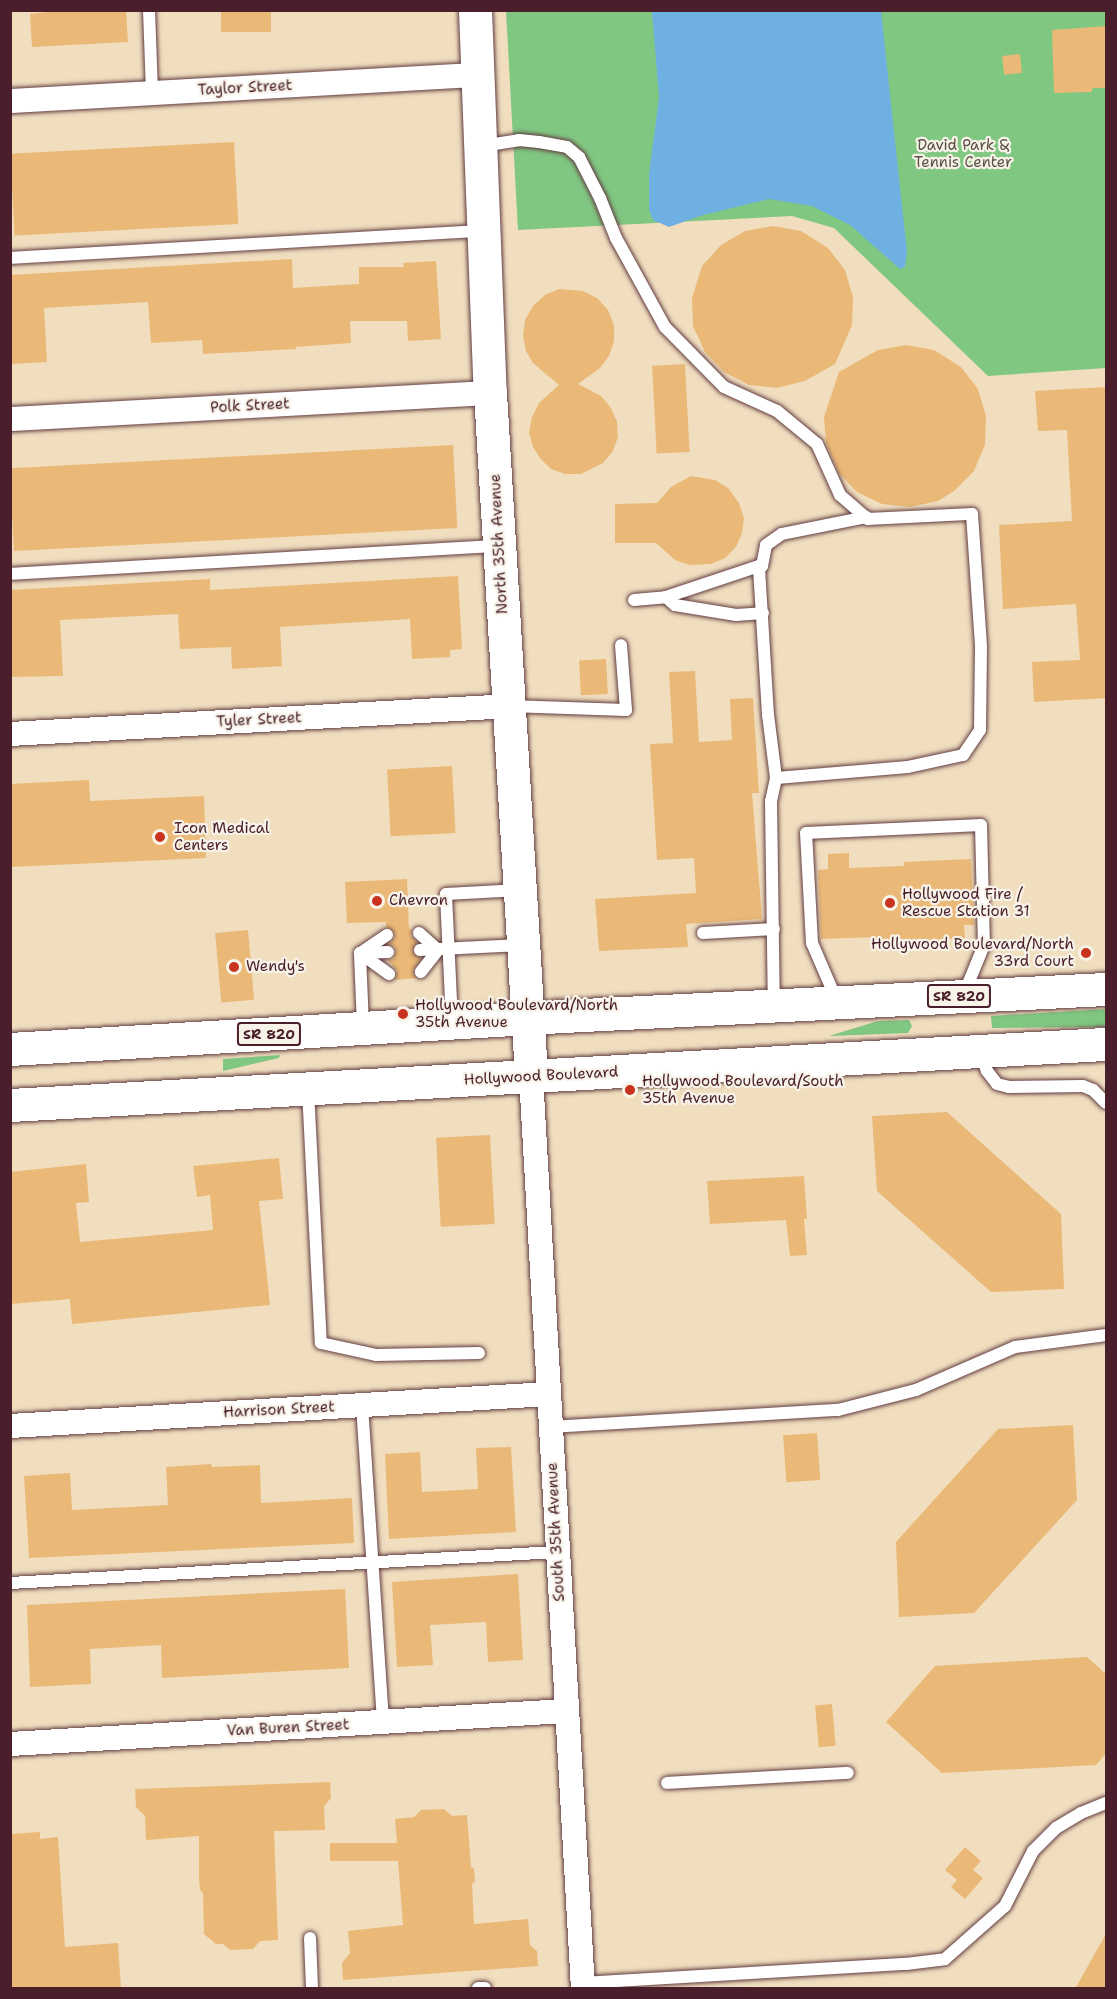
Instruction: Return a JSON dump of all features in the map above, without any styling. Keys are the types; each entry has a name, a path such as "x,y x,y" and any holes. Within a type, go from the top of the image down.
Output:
{"main road":[{"name":"North 35th Avenue","path":"475,10 480,75 490,393 531,1076"},
{"name":"SR 820","path":"10,1049 528,1018 1107,989"},
{"name":"Hollywood Boulevard","path":"10,1105 1107,1044"}],"street":[{"name":"Taylor Street","path":"10,101 480,75"},
{"name":"Polk Street","path":"10,419 490,393"},
{"name":"Tyler Street","path":"10,734 508,706"},
{"name":"South 35th Avenue","path":"531,1076 582,1986"},
{"name":"Harrison Street","path":"10,1426 548,1394"},
{"name":"Van Buren Street","path":"10,1744 565,1711"}],"lane":[{"path":"149,10 152,93"},
{"path":"482,146 519,140 539,141 567,147 579,157 600,198 616,238 664,327 724,387 777,411 817,444 840,495 868,519 972,513 981,647 981,730 963,755 908,767 776,778"},
{"path":"10,258 485,231"},
{"path":"634,600 666,597 762,566 766,545 782,534 866,517"},
{"path":"10,574 499,546"},
{"path":"759,566 768,715 776,778 771,801 774,1006"},
{"path":"666,597 675,605 683,607 736,615 763,613"},
{"path":"508,706 626,710 621,645"},
{"path":"838,1002 812,943 806,833 981,825 984,945 963,996"},
{"path":"452,1023 443,949 446,894 520,890"},
{"path":"703,933 774,929"},
{"path":"419,933 443,949"},
{"path":"360,953 387,935"},
{"path":"420,950 524,945"},
{"path":"422,972 443,949"},
{"path":"360,953 388,952"},
{"path":"360,953 389,974"},
{"path":"360,953 363,1028"},
{"path":"980,1051 987,1071 997,1084 1009,1088 1083,1086 1093,1090 1107,1103"},
{"path":"308,1089 321,1343 376,1355 479,1353"},
{"path":"550,1427 838,1410 916,1390 1015,1347 1107,1335"},
{"path":"362,1405 383,1722"},
{"path":"10,1583 556,1552"},
{"path":"667,1783 848,1773"},
{"path":"582,1986 906,1964 945,1959 1005,1906 1033,1851 1056,1828 1081,1813 1107,1803"},
{"path":"310,1938 312,1989"},
{"path":"478,1989 485,1988"}],"green space":[{"name":"David Park & Tennis Center","path":"506,11 1106,11 1106,368 988,376 834,228 792,216 518,230"},
{"path":"1106,1009 1106,1027 992,1028 991,1016"},
{"path":"909,1020 912,1026 908,1033 829,1036 878,1021"},
{"path":"280,1055 279,1058 223,1071 223,1059"}],"water":[{"path":"652,11 881,11 907,252 905,267 900,269 850,225 812,206 769,199 703,215 669,227 653,220 649,210 649,174 659,98"}],"building":[{"path":"64,10 126,10 128,42 32,47 30,14"},
{"path":"221,10 271,10 271,32 221,32"},
{"path":"1107,26 1107,88 1093,88 1091,92 1054,93 1052,30"},
{"path":"1020,54 1022,73 1004,75 1002,56"},
{"path":"234,142 238,224 15,236 10,154"},
{"path":"773,226 801,231 828,248 845,270 853,297 852,325 835,364 805,381 777,388 749,385 724,372 705,352 693,326 692,298 702,266 721,245 745,231"},
{"path":"292,259 293,288 359,284 359,267 404,267 403,263 436,261 441,339 408,341 407,321 350,321 351,343 296,347 296,349 203,354 202,340 151,343 148,302 44,308 47,362 12,364 10,275"},
{"path":"559,289 583,291 597,298 608,310 614,325 614,341 609,356 600,368 578,384 601,396 611,408 617,422 618,437 613,451 603,463 581,474 565,474 551,469 533,447 529,432 532,417 539,403 559,385 533,363 526,351 523,336 525,320 533,306 545,295"},
{"path":"906,345 934,350 961,367 978,389 986,416 985,445 974,471 954,491 938,501 910,507 882,504 857,492 839,473 826,443 824,417 839,372 878,350"},
{"path":"685,364 690,452 657,454 652,366"},
{"path":"1107,387 1107,698 1034,702 1032,662 1080,660 1076,604 1003,609 999,525 1072,521 1067,430 1038,431 1035,391"},
{"path":"453,445 457,528 14,551 10,468"},
{"path":"691,476 715,480 728,488 739,503 744,518 742,533 736,547 725,558 711,564 690,565 675,560 656,543 615,543 615,504 657,503 671,487"},
{"path":"458,576 462,649 450,650 450,657 412,659 410,619 280,627 282,666 232,669 231,647 180,649 178,614 60,620 63,676 10,677 10,590 210,579 210,590"},
{"path":"606,659 608,694 581,695 579,660"},
{"path":"695,671 699,742 732,740 730,699 753,698 759,793 752,793 762,919 686,924 688,947 599,951 595,899 696,893 694,858 657,860 650,744 673,743 669,672"},
{"path":"452,766 456,833 391,836 387,769"},
{"path":"89,780 90,801 204,796 206,858 10,867 10,784"},
{"path":"849,853 849,868 904,866 904,862 971,859 974,925 964,925 965,938 876,943 876,937 821,939 818,870 828,869 828,854"},
{"name":"Chevron","path":"407,879 409,929 412,929 411,936 417,942 412,951 421,959 413,970 416,978 395,980 397,971 388,960 393,959 396,952 395,947 389,944 395,938 394,931 386,927 386,922 347,923 345,882"},
{"name":"Wendy's","path":"248,930 254,1000 221,1003 215,933"},
{"path":"947,1112 1061,1214 1064,1289 991,1292 877,1191 872,1116"},
{"path":"490,1135 495,1224 441,1227 436,1138"},
{"path":"279,1158 283,1199 259,1201 270,1305 72,1324 70,1299 10,1304 10,1172 86,1164 89,1202 76,1203 80,1242 213,1230 210,1195 197,1197 193,1166"},
{"path":"804,1176 807,1255 790,1256 786,1220 710,1224 707,1181"},
{"path":"1073,1425 1077,1500 974,1613 899,1617 896,1542 998,1429"},
{"path":"817,1433 820,1480 786,1482 783,1435"},
{"path":"511,1447 516,1532 389,1539 385,1454 420,1452 422,1492 478,1489 476,1448"},
{"path":"211,1464 212,1467 260,1465 261,1503 352,1498 354,1543 29,1558 24,1476 70,1473 72,1510 168,1505 166,1467"},
{"path":"518,1574 523,1660 488,1662 486,1622 430,1625 433,1665 397,1667 392,1582"},
{"path":"345,1589 349,1668 162,1678 161,1645 90,1649 91,1684 30,1687 27,1605"},
{"path":"1087,1657 1107,1675 1107,1752 1096,1765 942,1773 886,1722 935,1666"},
{"path":"832,1704 836,1746 819,1747 815,1705"},
{"path":"330,1782 331,1798 324,1806 325,1830 274,1831 278,1940 260,1941 253,1949 230,1950 223,1944 216,1944 204,1934 203,1893 200,1890 199,1877 199,1836 146,1840 145,1816 136,1807 135,1789"},
{"path":"444,1809 452,1816 467,1815 471,1867 474,1869 475,1881 472,1884 474,1924 528,1919 530,1945 537,1951 538,1966 343,1980 342,1963 350,1953 348,1931 403,1925 398,1861 330,1861 330,1843 397,1843 395,1819 414,1817 421,1810"},
{"path":"40,1832 40,1839 58,1837 65,1947 118,1943 121,1989 10,1989 10,1834"},
{"path":"965,1847 981,1861 973,1870 983,1878 965,1899 951,1887 957,1880 945,1870"},
{"path":"1107,1932 1107,1989 1075,1989"}],"place":[{"name":"Icon Medical Centers","path":"160,837"},
{"name":"Chevron","path":"377,901"},
{"name":"Hollywood Fire / Rescue Station 31","path":"890,903"},
{"name":"Hollywood Boulevard/North 33rd Court","path":"1086,953"},
{"name":"Wendy's","path":"234,967"},
{"name":"Hollywood Boulevard/North 35th Avenue","path":"403,1014"},
{"name":"Hollywood Boulevard/South 35th Avenue","path":"630,1090"}]}
